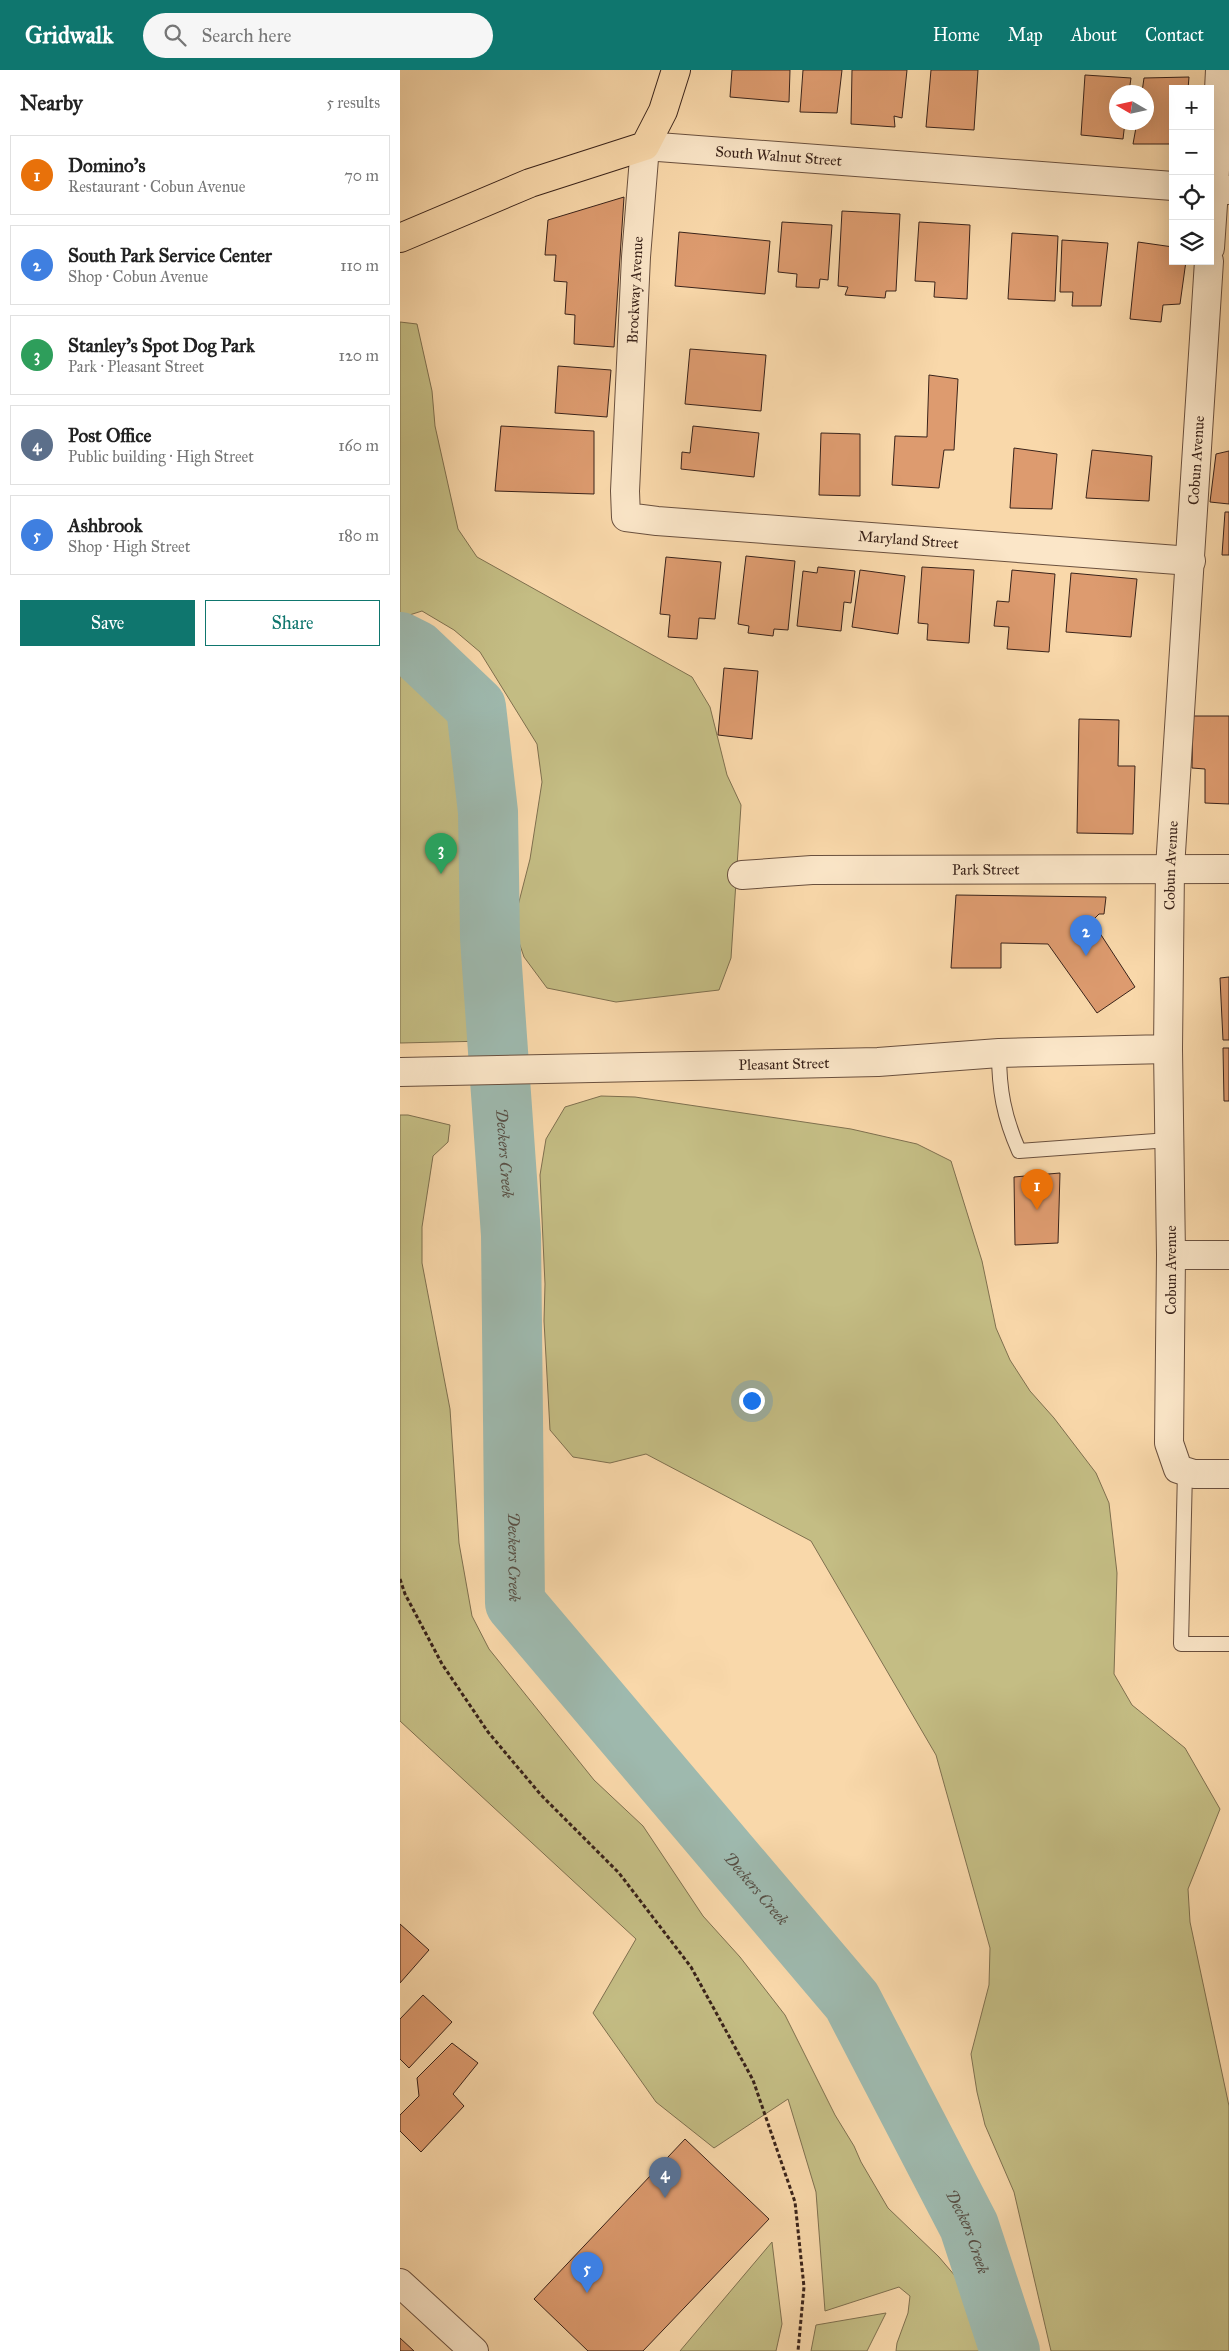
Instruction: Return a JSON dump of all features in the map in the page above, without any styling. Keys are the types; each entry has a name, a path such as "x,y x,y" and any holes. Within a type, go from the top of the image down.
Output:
{"main road":[{"name":"Brockway Avenue","path":"645,146 663,111 676,70"},
{"name":"South Walnut Street","path":"400,238 530,183 645,146"}],"street":[{"path":"1214,220 1218,190 1220,70"},
{"name":"South Walnut Street","path":"645,146 1169,186"},
{"name":"Brockway Avenue","path":"626,517 625,492 636,257 645,146"},
{"name":"Cobun Avenue","path":"1181,1470 1169,1443 1171,1255 1168,1049 1170,868 1209,265"},
{"name":"Maryland Street","path":"626,517 657,521 1191,560"},
{"name":"Park Street","path":"742,875 812,870 1229,869"},
{"name":"Pleasant Street","path":"400,1072 878,1062 999,1053 1168,1049"},
{"path":"1171,1255 1229,1254"},
{"path":"1181,1470 1194,1474 1229,1474"},
{"path":"400,2283 474,2351"}],"lane":[{"path":"999,1053 999,1084 1007,1124 1019,1151 1169,1140"},
{"path":"1181,1470 1181,1644 1229,1644"}],"path":[{"path":"400,1579 405,1594 442,1664 488,1732 541,1795 619,1873 685,1959 754,2080 795,2202 804,2287 798,2351"}],"shaded area":[{"path":"400,322 417,324 432,391 435,426 458,529 477,557 692,677 710,707 727,775 741,805 731,958 719,990 616,1002 547,988 524,957 513,925 530,859 542,782 537,744 480,652 454,630 422,611 400,618"},
{"path":"416,650 476,707 487,1041 400,1043 400,656"},
{"path":"601,1096 635,1097 851,1129 917,1144 951,1161 982,1261 996,1328 1010,1360 1030,1391 1054,1418 1096,1473 1109,1503 1117,1573 1114,1674 1132,1705 1185,1748 1220,1809 1188,1889 1190,1922 1229,2106 1229,2351 1051,2351 1014,2192 985,2125 977,2092 971,2054 989,1985 990,1948 936,1755 811,1541 646,1454 610,1463 573,1457 550,1430 544,1321 545,1284 540,1175 546,1139 565,1107"},
{"path":"400,1115 408,1115 450,1125 448,1142 433,1156 422,1227 422,1263 450,1409 459,1543 472,1616 489,1649 594,1780 643,1826 703,1916 740,1957 785,2015 835,2115 888,2208 939,2257 962,2284 971,2300 982,2334 983,2351 896,2351 908,2313 910,2296 899,2287 825,2311 816,2192 788,2099 714,2148 656,2102 593,2013 636,1939 400,1721"},
{"path":"772,2242 782,2324 776,2351 680,2351"},
{"path":"886,2313 867,2351 811,2351 816,2325"}],"building":[{"path":"732,70 790,70 789,102 730,97"},
{"path":"803,70 842,70 837,113 800,112"},
{"path":"852,70 907,70 902,118 894,116 895,127 851,124"},
{"path":"931,70 978,70 974,130 926,127"},
{"path":"1085,75 1131,78 1130,85 1109,85 1109,130 1124,130 1123,139 1081,135"},
{"path":"1189,77 1188,85 1169,85 1169,144 1133,144 1136,130 1154,130 1154,85 1143,85 1144,78"},
{"path":"624,197 614,347 574,344 575,315 565,314 567,282 554,281 556,255 545,255 548,220"},
{"path":"842,211 900,214 896,291 886,291 885,298 845,295 848,287 838,286"},
{"path":"782,222 832,225 828,280 820,279 819,288 796,287 797,274 778,272"},
{"path":"919,222 970,225 967,299 934,297 935,282 915,281"},
{"path":"679,232 770,241 765,294 675,286"},
{"path":"1012,233 1058,236 1055,301 1008,299"},
{"path":"1062,240 1108,243 1101,306 1072,306 1073,292 1060,292"},
{"path":"1138,242 1169,246 1169,265 1185,265 1180,304 1163,305 1161,322 1130,319"},
{"path":"690,349 766,355 761,411 685,404"},
{"path":"558,366 611,370 607,417 555,413"},
{"path":"929,375 958,379 954,450 944,450 939,488 892,485 895,436 927,437"},
{"path":"501,426 594,431 594,494 495,491"},
{"path":"693,426 759,433 754,477 681,469 682,452 690,453"},
{"path":"821,433 860,434 860,496 819,495"},
{"path":"1014,448 1057,454 1052,509 1010,508"},
{"path":"1092,450 1152,456 1149,501 1086,498"},
{"path":"1229,451 1229,504 1210,502 1216,454"},
{"path":"1225,512 1229,512 1229,555 1222,555"},
{"path":"746,556 795,561 788,630 774,629 773,636 748,633 749,626 738,624"},
{"path":"666,557 721,562 715,619 699,618 697,639 668,637 670,615 660,614"},
{"path":"818,567 855,571 851,603 844,602 841,631 797,626 803,571 817,573"},
{"path":"922,567 974,570 969,643 927,640 928,624 918,623"},
{"path":"860,570 905,576 898,634 852,627"},
{"path":"1012,570 1055,574 1049,652 1007,649 1009,627 994,626 997,601 1009,602"},
{"path":"1071,573 1137,579 1131,637 1066,632"},
{"path":"724,668 758,671 752,739 718,735"},
{"path":"1193,716 1229,716 1229,804 1205,803 1205,769 1192,768"},
{"path":"1079,719 1119,720 1118,766 1135,766 1133,834 1077,833"},
{"path":"956,895 1106,897 1104,914 1099,914 1092,921 1135,987 1097,1013 1048,944 1001,943 1001,968 951,968"},
{"path":"1229,977 1229,1040 1223,1040 1220,978"},
{"path":"1223,1048 1229,1048 1229,1101 1224,1101"},
{"path":"1060,1173 1058,1243 1015,1245 1014,1177"},
{"path":"400,1924 429,1950 400,1983"},
{"path":"423,1995 452,2022 409,2068 400,2059 400,2019"},
{"path":"452,2043 478,2063 453,2094 464,2106 421,2152 400,2131 400,2115 419,2096 417,2078"},
{"path":"685,2139 769,2219 643,2351 588,2351 534,2299"},
{"path":"400,2338 414,2351 400,2351"}],"waterway":[{"name":"Deckers Creek","path":"400,642 416,650 476,707 488,812 490,938 511,1235 515,1603 852,2001 969,2226 1010,2351"}],"place":[{"name":"Stanley's Spot Dog Park","path":"441,874"},
{"name":"South Park Service Center","path":"1086,956"},
{"name":"Domino's","path":"1037,1210"},
{"name":"Post Office","path":"665,2198"},
{"name":"Ashbrook","path":"587,2293"}]}
